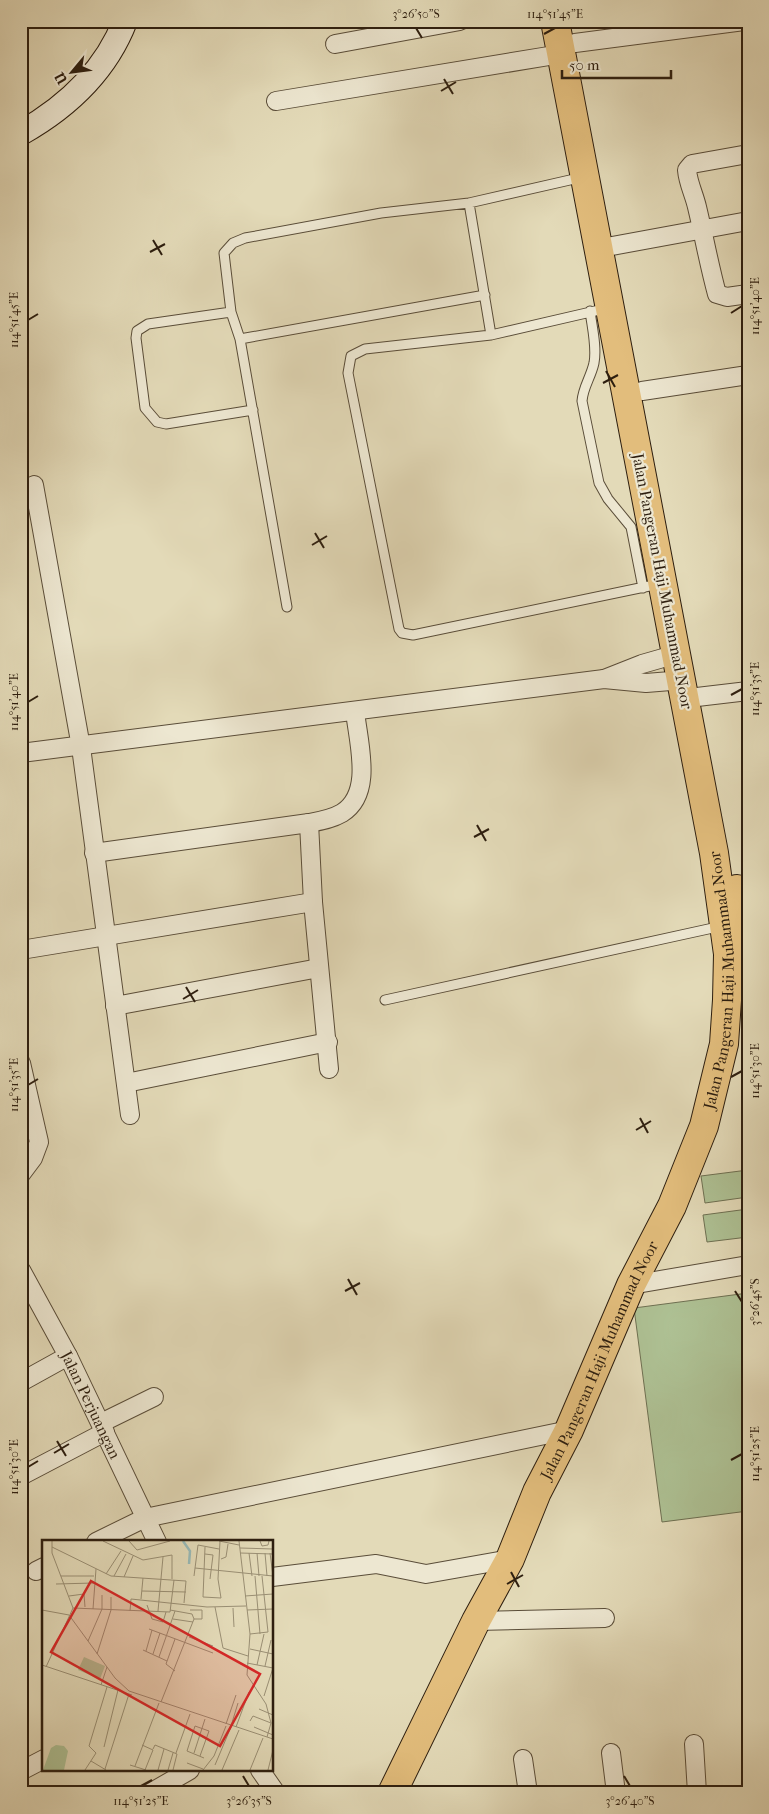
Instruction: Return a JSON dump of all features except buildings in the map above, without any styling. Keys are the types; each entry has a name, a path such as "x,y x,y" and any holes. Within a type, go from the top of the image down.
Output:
{"main road":[{"path":"21,133 65,104 96,72 115,45 125,21"},
{"name":"Jalan Pangeran Haji Muhammad Noor","path":"392,1793 476,1621 510,1559 537,1492 569,1430 632,1285 689,1167 704,1126 724,1044 728,954 725,926 690,688 678,654 664,576 657,478 642,391 612,246 581,113 569,40 555,21"},
{"name":"Jalan Pangeran Haji Muhammad Noor","path":"581,113 584,177 600,309 664,576 748,943"}],"street":[{"path":"335,44 460,21"},
{"path":"276,101 569,40 744,21"},
{"path":"748,154 692,164 687,170 702,229 709,268 718,294 727,297 748,294"},
{"path":"612,246 748,221"},
{"path":"642,391 748,375"},
{"path":"34,484 81,747 130,1115"},
{"path":"604,680 642,664 678,654"},
{"path":"21,753 81,747 604,680 690,688 748,690"},
{"path":"94,853 309,823 341,814 352,806 359,795 360,764 355,711"},
{"path":"309,823 313,902 328,1042 329,1069"},
{"path":"21,950 313,902"},
{"path":"115,1006 319,968"},
{"path":"126,1083 328,1042"},
{"path":"21,1063 39,1142 33,1158 21,1174"},
{"path":"632,1285 748,1265"},
{"name":"Jalan Perjuangan","path":"21,1270 26,1289 68,1356 156,1540"},
{"path":"21,1382 68,1356"},
{"path":"21,1476 154,1397"},
{"path":"100,1540 145,1518 569,1430"},
{"path":"274,1577 376,1564 426,1574 510,1559"},
{"path":"476,1621 605,1618"},
{"path":"694,1744 697,1793"},
{"path":"611,1753 616,1793"},
{"path":"524,1759 528,1793"},
{"path":"21,1771 42,1760"},
{"path":"150,1793 187,1772"},
{"path":"261,1772 276,1793"}],"lane":[{"path":"287,607 240,339 231,312 224,252 233,243 244,238 381,213 470,202 584,177"},
{"path":"470,202 491,335"},
{"path":"240,339 486,295"},
{"path":"600,309 595,354 591,372 583,389 582,401 599,483 608,499 631,527 664,576 413,635 402,634 399,629 348,373 348,362 357,351 365,349 491,335 600,309"},
{"path":"231,312 148,324 137,331 136,338 145,408 157,422 166,424 252,410"},
{"path":"385,1000 725,926"}],"green space":[{"path":"748,1170 748,1197 705,1203 701,1176"},
{"path":"748,1209 748,1237 707,1242 703,1215"},
{"path":"748,1293 748,1511 662,1522 634,1308"}]}
